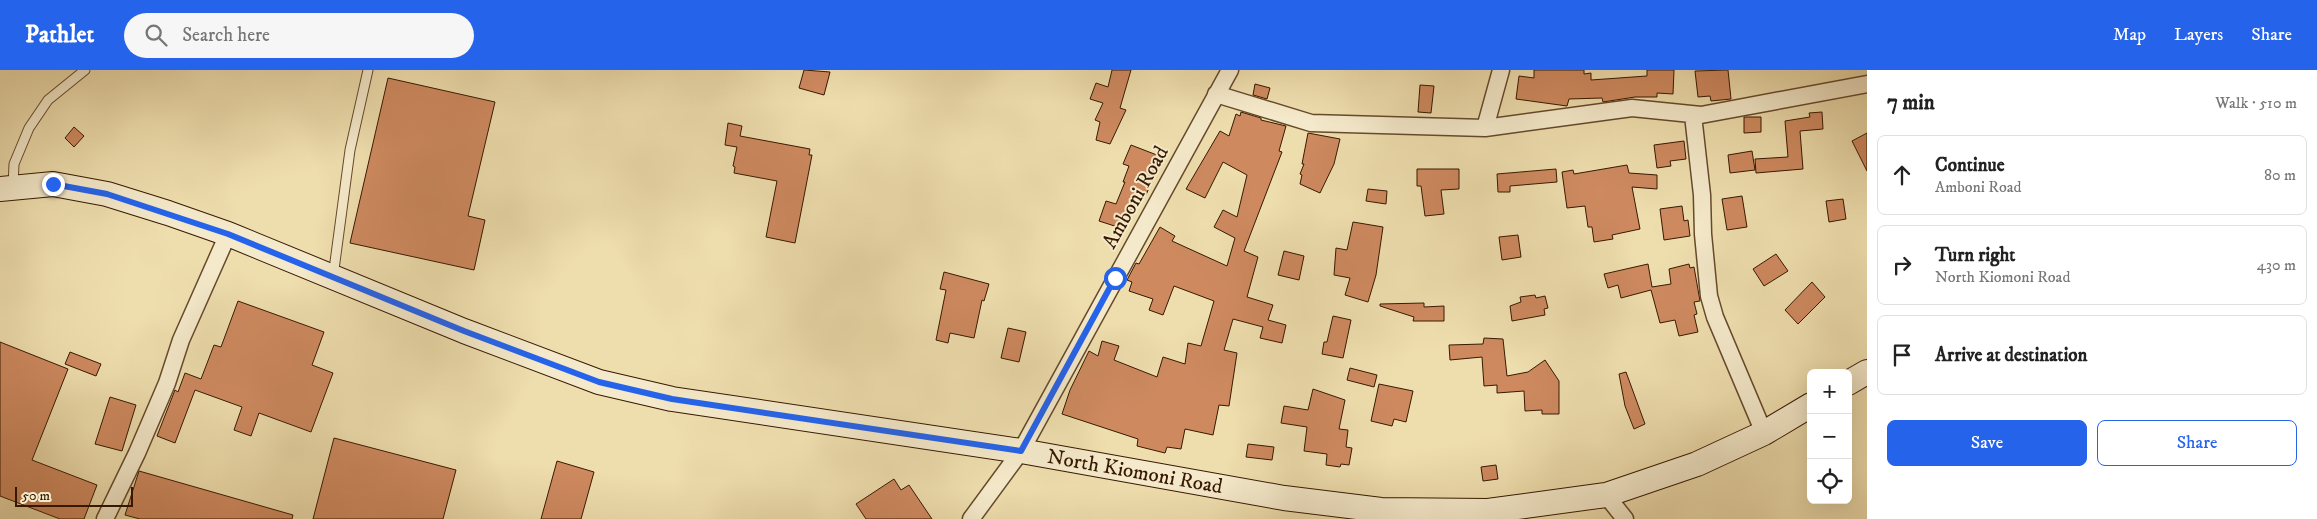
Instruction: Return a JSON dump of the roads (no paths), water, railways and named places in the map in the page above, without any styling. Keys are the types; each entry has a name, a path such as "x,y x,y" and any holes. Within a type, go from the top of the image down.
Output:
{"main road":[{"name":"North Kiomoni Road","path":"7,188 53,184 107,194 228,234 464,331 599,382 672,399 1021,451 1284,498 1381,510 1488,511 1606,495 1697,464 1764,433 1807,407"},
{"path":"1852,381 1867,372"}],"street":[{"name":"Amboni Road","path":"972,519 1021,451 1230,70"},
{"path":"1485,128 1502,70"},
{"path":"1216,94 1311,123 1485,128 1632,108 1701,115 1756,107 1867,84"},
{"path":"1693,114 1702,195 1702,234 1709,296 1715,317 1764,433"},
{"path":"105,519 137,453 167,383 181,340 228,234"},
{"path":"1606,495 1625,519"}],"lane":[{"path":"7,188 14,164 29,128 48,100 85,70"},
{"path":"332,277 350,150 368,70"}]}
